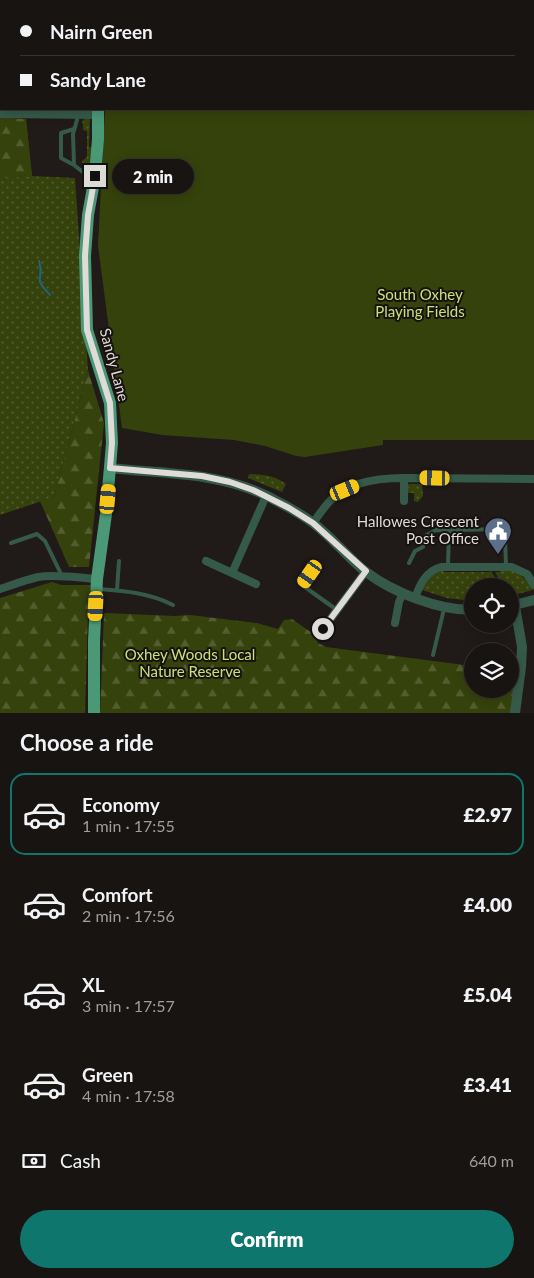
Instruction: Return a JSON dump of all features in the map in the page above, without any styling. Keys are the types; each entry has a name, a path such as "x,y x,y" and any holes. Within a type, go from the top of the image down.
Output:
{"main road":[{"name":"Sandy Lane","path":"94,713 94,641 97,584 106,514 112,443 110,403 87,330 85,256 88,215 95,176 98,112"}],"street":[{"path":"0,114 77,114 98,112"},
{"path":"110,468 202,476 237,484 266,496 313,523 366,571 403,593 415,598 464,610"},
{"path":"313,523 331,499 345,490 374,480 385,478 534,479"},
{"path":"404,478 404,501"},
{"path":"232,573 266,496"},
{"path":"206,561 256,584"},
{"path":"415,598 423,579 428,574 436,568 448,566 506,566 516,568 527,574 534,585"},
{"path":"323,629 366,571"},
{"path":"0,589 39,577 62,576 97,584"},
{"path":"395,622 403,593"},
{"path":"519,604 534,600"},
{"path":"515,713 522,647 519,633"}],"lane":[{"path":"74,165 73,134 77,114"},
{"path":"74,129 61,133 61,158 84,173 95,176"},
{"path":"409,563 415,551 422,547 425,536 436,530 503,529 506,537 506,566"},
{"path":"448,566 449,531"},
{"path":"11,543 37,534 45,541 62,576"},
{"path":"117,590 119,561"},
{"path":"310,574 302,585 337,610"},
{"path":"97,584 117,590 153,596 173,605"},
{"path":"433,655 444,606"}],"green space":[{"name":"South Oxhey Playing Fields","path":"105,110 534,110 534,440 383,440 383,445 305,457 234,440 162,435 122,428 98,246"},
{"path":"0,118 26,119 32,176 75,178 88,370 54,497 0,515"},
{"path":"0,118 26,119 32,177 0,178"},
{"path":"86,118 90,119 89,147 94,148 90,167 82,164 82,161 87,157 87,131 83,130 82,123"},
{"path":"88,370 104,423 89,567 69,567 40,501 54,497"},
{"path":"249,474 273,477 286,484 282,492 248,478"},
{"path":"406,484 422,484 423,496 418,502 414,501 414,493 408,493"},
{"path":"502,569 520,575 533,590 519,594 519,578 498,578 495,572 500,572"},
{"path":"442,570 444,572 490,572 490,570 496,578 464,578 464,600 447,598 422,590 425,583 435,573"},
{"name":"Oxhey Woods Local Nature Reserve","path":"52,582 61,585 91,585 88,612 85,713 0,713 0,598"},
{"name":"Oxhey Woods Local Nature Reserve","path":"104,613 190,615 257,623 278,629 284,620 292,619 312,633 318,643 326,647 464,665 464,698 514,698 512,713 100,713"}],"waterway":[{"path":"39,261 41,268 40,282 50,295"}],"place":[{"name":"Hallowes Crescent Post Office","path":"498,555"}],"route":[{"path":"95,176 88,215 85,256 87,330 110,403 112,443 110,468 202,476 230,482 266,496 313,523 366,571 323,629"}]}
